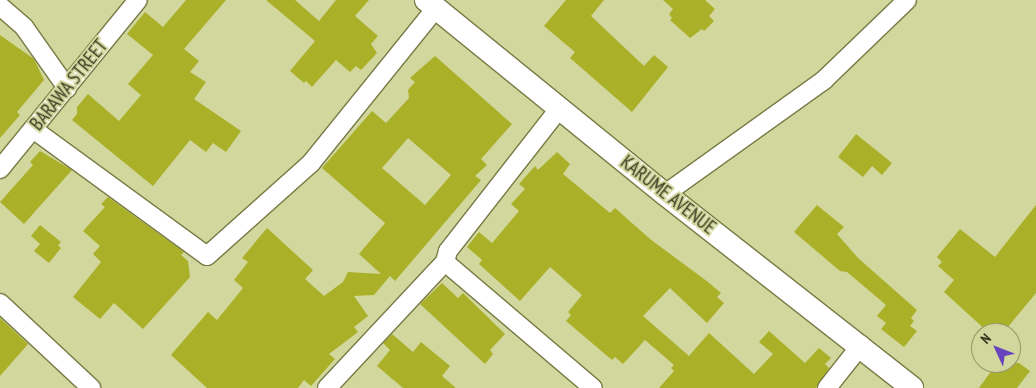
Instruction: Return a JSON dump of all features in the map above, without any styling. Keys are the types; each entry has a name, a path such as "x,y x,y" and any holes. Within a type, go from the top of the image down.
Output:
{"main road":[{"name":"KARUME AVENUE","path":"431,4 665,194 861,345 912,388"}],"street":[{"name":"BARAWA STREET","path":"0,169 138,0"},
{"path":"665,194 824,80 907,0"},
{"path":"33,129 207,256 311,163 431,4"},
{"path":"0,6 24,27 67,88"},
{"path":"327,388 445,262 448,252 559,109"},
{"path":"445,262 593,388"},
{"path":"0,303 91,388"},
{"path":"827,388 861,345"}],"building":[{"path":"186,0 226,0 184,49 199,61 190,72 206,82 194,99 241,131 226,152 213,143 206,152 190,140 153,186 72,120 77,114 77,107 88,94 119,121 141,95 128,84 153,55 127,34 145,12 163,27"},
{"path":"266,0 295,0 319,21 336,0 369,0 355,16 378,36 371,44 377,53 361,70 356,66 350,72 336,60 312,87 290,71 315,41"},
{"path":"566,0 604,0 591,16 644,66 654,55 668,67 632,112 570,58 575,52 544,26"},
{"path":"663,0 705,0 715,9 709,16 714,21 704,31 702,29 690,38 670,20 672,18 669,14 673,9"},
{"path":"0,35 34,59 44,80 17,112 20,115 0,138"},
{"path":"435,56 512,124 481,159 487,165 475,176 481,180 395,281 390,276 374,295 354,296 368,316 354,327 358,332 329,354 335,359 311,386 304,380 298,388 207,388 171,355 208,312 217,320 243,288 234,280 248,262 242,258 267,228 313,270 305,279 324,296 343,282 348,272 381,274 359,254 385,223 322,168 372,111 386,123 409,98 408,90 415,82 410,78","holes":["408,138 451,175 425,205 382,168"]},
{"path":"856,134 892,163 882,175 872,166 863,177 838,157"},
{"path":"40,151 72,170 24,224 0,202 33,165 30,162"},
{"path":"557,152 570,164 563,174 610,213 615,208 650,239 708,282 721,293 717,297 724,303 707,323 670,288 643,316 689,356 709,333 754,374 773,354 759,342 769,331 805,363 819,348 831,358 825,364 829,368 816,388 659,388 674,371 671,368 674,365 645,340 623,364 615,357 612,360 566,321 571,315 568,312 582,295 550,267 520,301 479,264 482,260 467,247 479,232 492,243 519,211 511,204 525,189 519,184 535,166 538,170"},
{"path":"108,197 184,252 181,255 188,261 190,277 143,329 114,303 100,319 73,297 101,262 93,254 100,246 83,231 105,207 101,204"},
{"path":"817,205 844,227 837,234 858,258 917,310 911,318 914,321 910,326 917,331 904,347 881,329 886,323 877,316 886,305 847,272 840,271 794,232"},
{"path":"1036,205 1036,293 1011,323 978,323 944,292 954,280 938,266 942,262 937,257 960,229 995,257"},
{"path":"40,225 61,242 58,245 61,248 49,263 34,251 40,244 31,236"},
{"path":"442,283 458,298 463,293 505,334 490,350 493,354 485,364 420,304"},
{"path":"0,318 28,344 0,376"},
{"path":"392,334 413,352 421,342 450,366 442,376 456,388 403,388 377,366 390,350 383,343"},
{"path":"1021,364 1030,371 1017,388 979,388 990,373 1021,373"}]}
